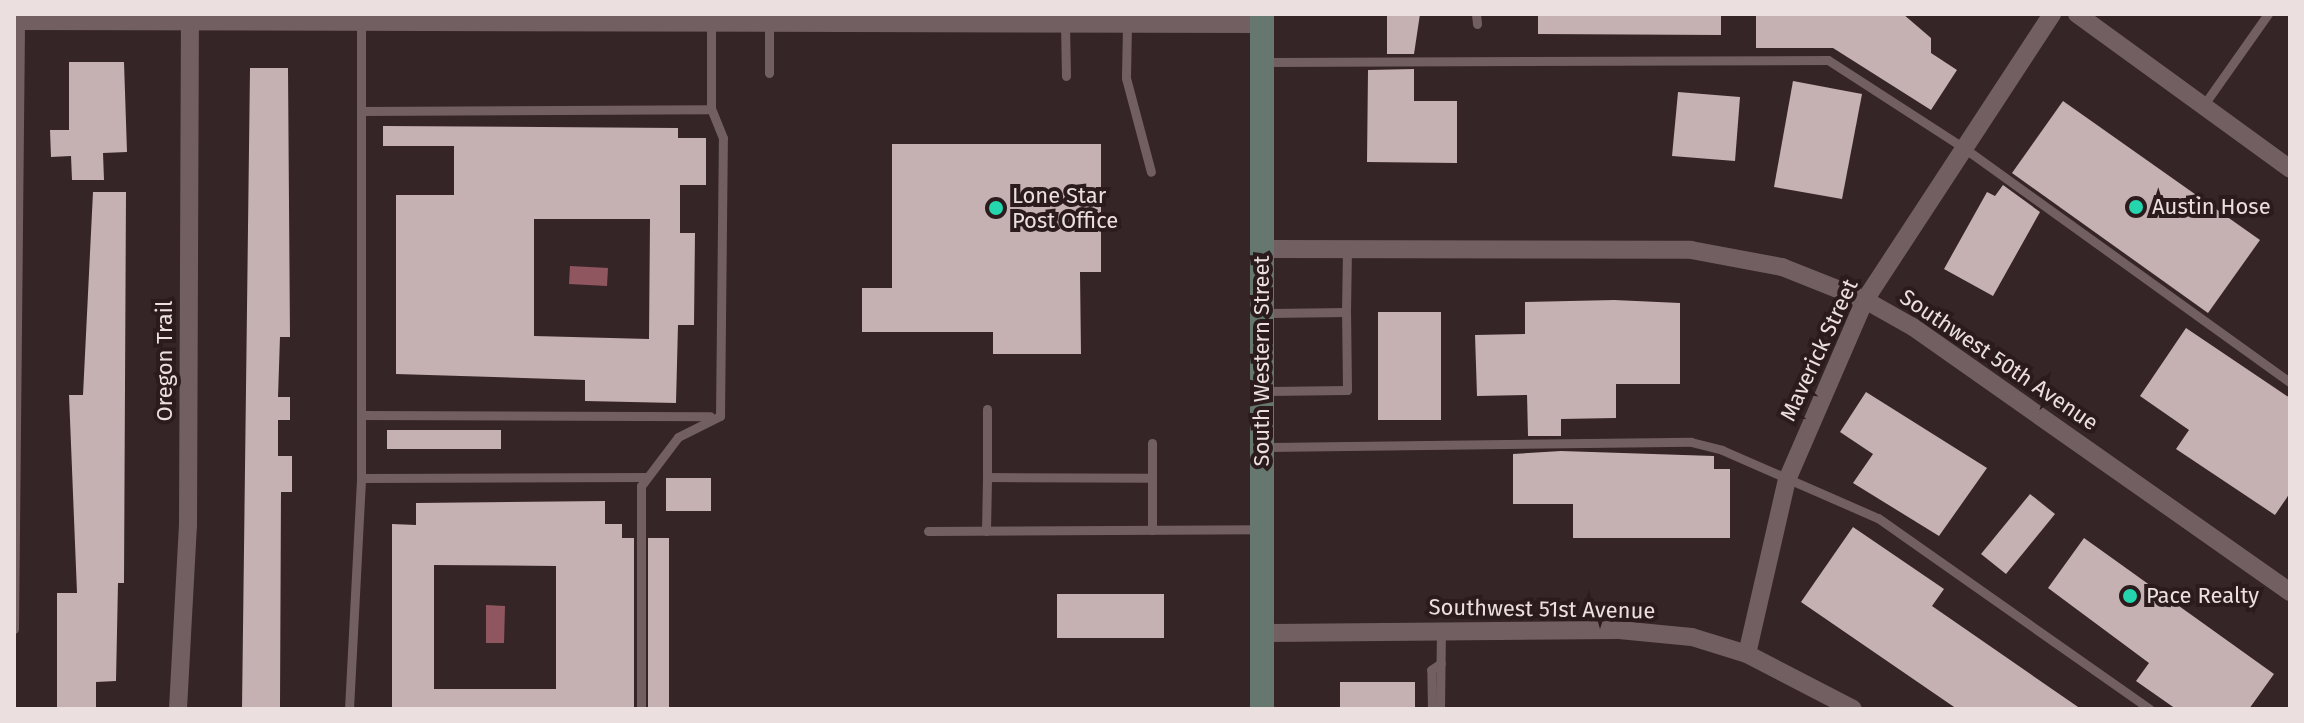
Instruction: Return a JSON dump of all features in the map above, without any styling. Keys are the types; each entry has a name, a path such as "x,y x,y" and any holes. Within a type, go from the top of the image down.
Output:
{"main road":[{"name":"South Western Street","path":"1262,19 1262,709"}],"street":[{"name":"Maverick Street","path":"1747,654 1787,480 1865,300 2052,14"},
{"path":"2077,14 2290,169"},
{"path":"18,18 702,20 769,24 867,19 1034,19 1065,24 1127,25 1205,19 1262,19"},
{"name":"Oregon Trail","path":"178,709 188,526 190,18"},
{"name":"Southwest 50th Avenue","path":"1262,249 1691,250 1782,267 1865,300 2290,592"},
{"name":"Southwest 51st Avenue","path":"1262,633 1619,630 1692,637 1747,654 1853,709"}],"lane":[{"path":"2202,107 2268,14"},
{"path":"14,629 18,18"},
{"path":"349,709 361,478 361,18"},
{"path":"702,20 711,109 723,138 720,416"},
{"path":"769,24 769,73"},
{"path":"1065,24 1066,76"},
{"path":"1127,25 1126,78 1151,172"},
{"path":"1262,62 1800,55 1849,70 1964,148 2290,382"},
{"path":"361,111 711,109"},
{"path":"1262,391 1347,390 1347,249"},
{"path":"1262,313 1346,312"},
{"path":"986,531 987,409"},
{"path":"361,415 720,416"},
{"path":"641,709 646,477 678,437 720,416"},
{"path":"1262,447 1691,442 1878,518 2150,709"},
{"path":"1152,443 1152,530"},
{"path":"361,478 646,477"},
{"path":"987,477 1152,478"},
{"path":"928,531 1262,529"},
{"path":"1440,709 1441,631"},
{"path":"1432,709 1431,670 1441,663"}],"shaded area":[{"path":"570,266 608,268 607,286 569,284"},
{"path":"486,605 505,606 504,643 486,643"}],"building":[{"path":"1387,14 1420,14 1414,54 1387,54"},
{"path":"1538,14 1721,14 1721,35 1538,34"},
{"path":"1756,14 1903,14 1931,38 1931,53 1957,70 1931,110 1833,48 1756,48"},
{"path":"69,62 124,62 127,152 103,153 104,180 72,180 71,156 51,157 50,130 69,130"},
{"path":"250,68 288,68 290,337 280,337 278,397 290,397 290,420 278,420 278,456 292,456 292,492 281,492 280,709 242,709"},
{"path":"1414,69 1414,101 1457,101 1457,163 1367,162 1368,70"},
{"path":"1793,81 1862,94 1842,199 1774,187"},
{"path":"1678,92 1740,97 1735,161 1672,156"},
{"name":"Austin Hose","path":"2063,101 2260,240 2208,313 2012,173"},
{"path":"383,126 678,128 678,138 706,138 706,185 680,185 680,233 695,233 694,325 678,325 676,403 585,401 585,380 396,374 396,195 454,195 454,146 383,146","holes":["534,219 650,219 649,339 534,336"]},
{"name":"Lone Star Post Office","path":"892,144 1101,144 1101,272 1080,272 1081,354 993,354 993,332 862,332 862,288 892,288"},
{"path":"2003,185 2040,212 1993,296 1944,269 1987,192 1995,196"},
{"path":"93,192 126,192 124,583 118,583 116,681 96,682 96,709 57,709 57,593 77,593 69,395 83,395"},
{"path":"1614,300 1680,303 1680,384 1616,384 1616,418 1561,419 1561,436 1528,436 1527,395 1477,396 1475,335 1525,334 1525,302"},
{"path":"1378,312 1441,312 1441,420 1378,420"},
{"path":"2186,328 2290,398 2290,493 2275,515 2176,449 2189,430 2140,396"},
{"path":"1866,392 1987,468 1939,536 1853,483 1873,454 1840,432"},
{"path":"387,430 501,430 501,449 387,449"},
{"path":"1561,451 1714,456 1714,469 1730,469 1730,538 1573,538 1573,504 1513,504 1513,454"},
{"path":"666,478 711,478 711,511 666,511"},
{"path":"2030,494 2055,514 2006,574 1981,554"},
{"path":"605,501 605,524 622,524 622,538 634,538 634,709 392,709 392,524 416,525 416,503","holes":["434,565 556,566 556,689 434,689"]},
{"path":"1853,527 1944,589 1932,606 2081,709 1957,709 1801,602"},
{"path":"648,538 669,538 669,709 648,709"},
{"path":"2084,538 2274,674 2249,709 2176,709 2136,681 2149,663 2048,588"},
{"path":"1057,594 1164,594 1164,638 1057,638"},
{"path":"1340,682 1415,682 1415,709 1340,709"}],"place":[{"name":"Austin Hose","path":"2136,207"},
{"name":"Lone Star Post Office","path":"996,208"},
{"name":"Pace Realty","path":"2130,596"}]}
